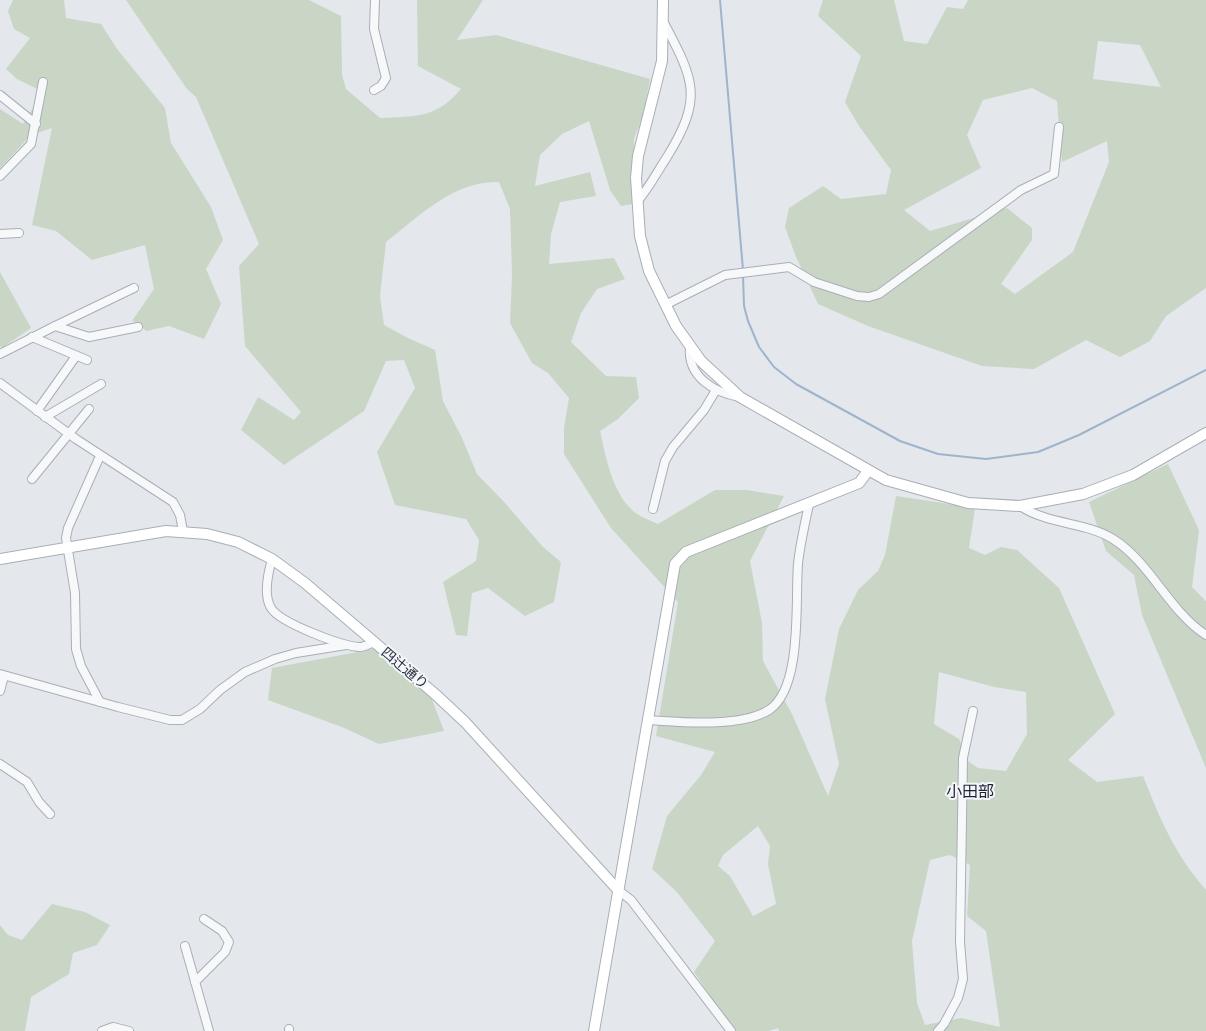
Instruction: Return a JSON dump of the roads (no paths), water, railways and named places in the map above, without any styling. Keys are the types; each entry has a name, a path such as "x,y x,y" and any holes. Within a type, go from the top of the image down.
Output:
{"street":[{"path":"374,90 381,86 386,78 374,29 376,0"},
{"path":"663,0 662,61 638,156 637,202 640,236 647,265 665,305 690,347 719,380 740,397 886,480 944,498 968,503 1020,506 1068,498 1117,482 1149,467 1206,433"},
{"path":"637,202 646,191 686,125 692,99 689,75 663,21"},
{"path":"0,176 30,144 36,124 43,82"},
{"path":"0,95 36,124"},
{"path":"665,305 725,275 789,267 814,282 857,296 869,297 879,294 1021,190 1054,174 1059,126"},
{"path":"0,234 19,233"},
{"path":"0,354 134,288"},
{"path":"54,326 89,337 138,327"},
{"path":"32,337 87,360"},
{"path":"690,347 689,356 704,382 716,390 740,397"},
{"path":"37,411 76,356"},
{"path":"0,383 68,434 173,502 180,515 183,531"},
{"path":"45,417 101,384"},
{"path":"653,508 665,461 673,447 704,410 716,390"},
{"path":"32,479 89,409"},
{"path":"100,456 68,528 66,538 69,547 75,593 76,649 81,666 100,702"},
{"path":"594,1031 675,564 686,552 860,483 868,471"},
{"path":"648,720 715,721 748,718 768,710 777,703 784,693 794,648 798,566 809,504"},
{"path":"1020,506 1041,518 1112,538 1161,588 1186,619 1206,635"},
{"name":"四辻通り","path":"0,558 143,534 183,531 238,542 272,559 292,572 435,694 465,722 618,890"},
{"path":"272,559 268,573 268,596 270,606 275,614 293,624 346,645"},
{"path":"0,690 2,675 170,720 182,720 200,709 220,690 245,672 275,659 296,653 346,645 365,646 374,642"},
{"path":"938,1031 944,1024 958,998 963,979 960,942 963,758 973,711"},
{"path":"0,764 27,782 39,802 50,814"},
{"path":"618,890 631,900 731,1031"},
{"path":"195,982 225,952 229,942 222,931 204,919"},
{"path":"185,946 209,1031"},
{"path":"102,1031 113,1027 129,1031"}],"waterway":[{"path":"720,0 743,270"},
{"path":"743,275 744,306 748,321 759,347 774,367 796,384 900,441 938,454 986,459 1038,452 1079,435 1206,370"}],"district":[{"name":"小田部","path":"970,791"}]}
